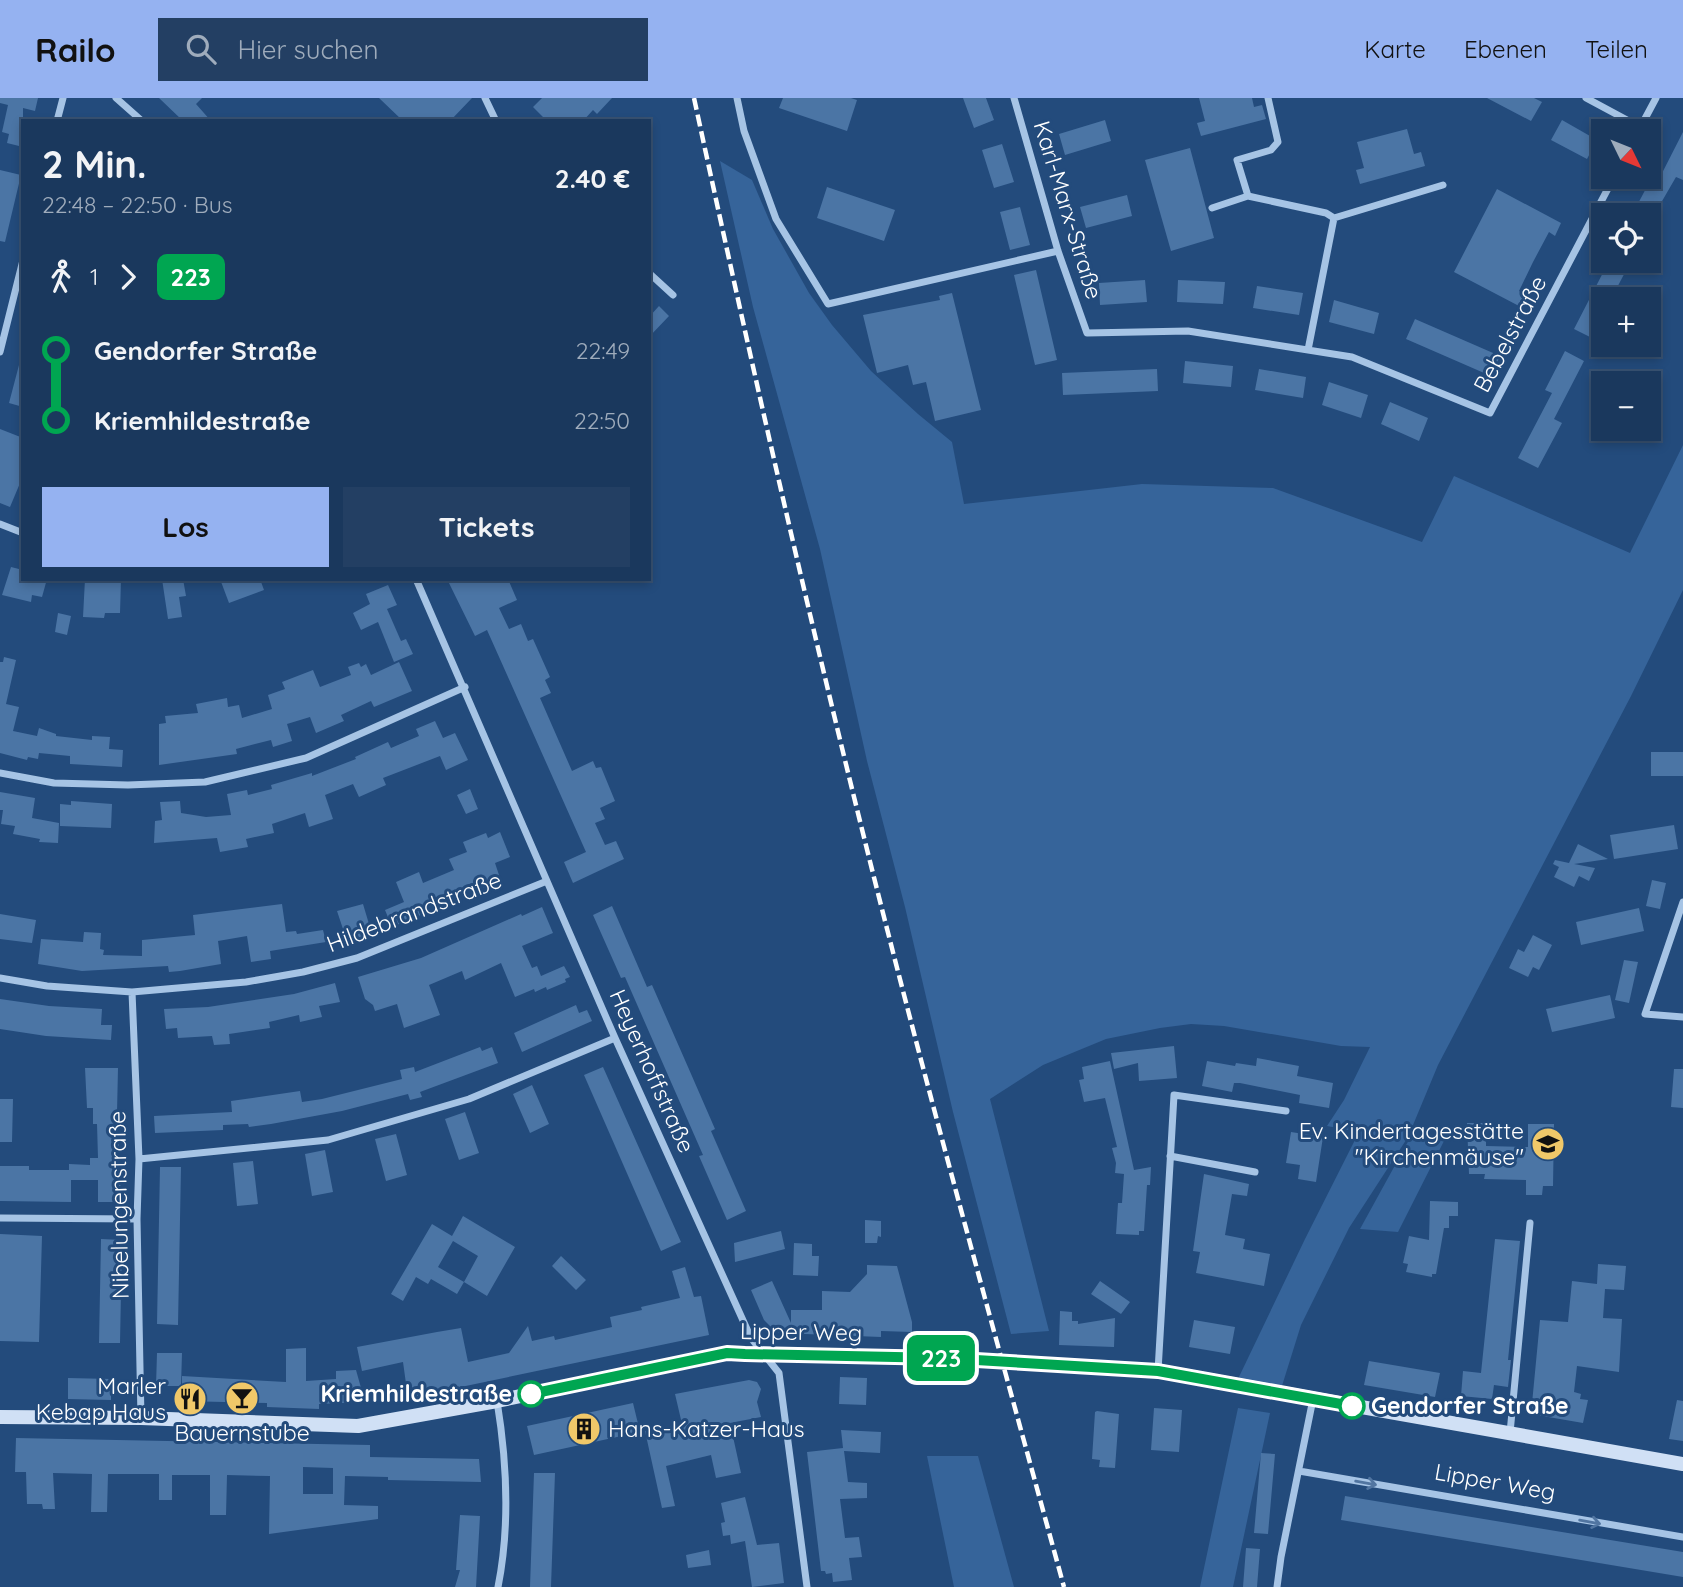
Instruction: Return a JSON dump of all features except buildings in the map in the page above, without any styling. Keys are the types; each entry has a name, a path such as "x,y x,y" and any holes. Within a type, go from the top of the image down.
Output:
{"street":[{"path":"58,119 63,98"},
{"path":"116,98 140,119"},
{"path":"485,98 495,119"},
{"path":"737,98 744,131 776,219 828,304 1058,251"},
{"name":"Karl-Marx-Straße","path":"1014,98 1058,251 1087,333"},
{"path":"1248,196 1237,160 1271,150 1278,142 1268,98"},
{"path":"1586,98 1622,119"},
{"path":"1644,119 1656,98"},
{"path":"1212,208 1248,196 1326,213 1334,218 1443,185"},
{"name":"Bebelstraße","path":"1087,333 1188,331 1352,358 1490,413 1608,189"},
{"path":"1308,350 1334,218"},
{"path":"0,352 21,268"},
{"path":"651,275 673,295"},
{"path":"0,524 21,532"},
{"name":"Heyerhoffstraße","path":"417,581 615,1038 751,1338 779,1373 807,1587"},
{"path":"0,772 54,783 128,785 205,782 306,758 465,687"},
{"name":"Hildebrandstraße","path":"0,978 47,986 132,992 246,982 303,972 357,958 547,881"},
{"path":"1683,902 1645,1014 1683,1017"},
{"name":"Nibelungenstraße","path":"132,992 139,1159 141,1419"},
{"path":"139,1159 328,1140 469,1099 615,1038"},
{"path":"1158,1371 1174,1095 1286,1111"},
{"path":"1170,1156 1255,1172"},
{"path":"0,1218 138,1219"},
{"path":"1510,1433 1530,1223"},
{"name":"Lipper Weg","path":"0,1417 358,1426 498,1401 727,1353 943,1358 1158,1371 1683,1464"},
{"path":"1277,1587 1313,1399"},
{"path":"498,1401 505,1451 504,1559 498,1587"},
{"name":"Lipper Weg","path":"1299,1471 1683,1538"}],"shaded area":[{"path":"720,161 752,180 773,229 809,293 832,325 871,371 952,442 964,504 1142,484 1273,488 1422,542 1454,476 1630,553 1683,445 1683,590 1631,696 1438,1065 1408,1137 1349,1228 1301,1325 1281,1389 1237,1381 1359,1132 1327,1126 1344,1100 1370,1047 1341,1046 1224,1026 1191,1024 1160,1028 1106,1039 1043,1065 990,1099 1049,1331 1011,1334 953,1112 905,907 867,761 820,549 753,307"},
{"path":"1410,1138 1444,1141 1398,1232 1360,1229"},
{"path":"1238,1408 1270,1413 1233,1587 1200,1587"},
{"path":"927,1456 978,1456 1014,1587 954,1587"}],"railway":[{"path":"694,98 785,508 858,815 972,1252 1064,1587"}],"bus line":[{"name":"223","path":"531,1394 727,1353 943,1358 1158,1371 1352,1406"}],"place":[{"name":"Ev. Kindertagesstätte \"Kirchenmäuse\"","path":"1548,1144"},
{"name":"Kriemhildestraße","path":"531,1394"},
{"name":"Bauernstube","path":"242,1398"},
{"name":"Marler Kebap Haus","path":"190,1399"},
{"name":"Gendorfer Straße","path":"1352,1406"},
{"name":"Hans-Katzer-Haus","path":"584,1429"}]}
